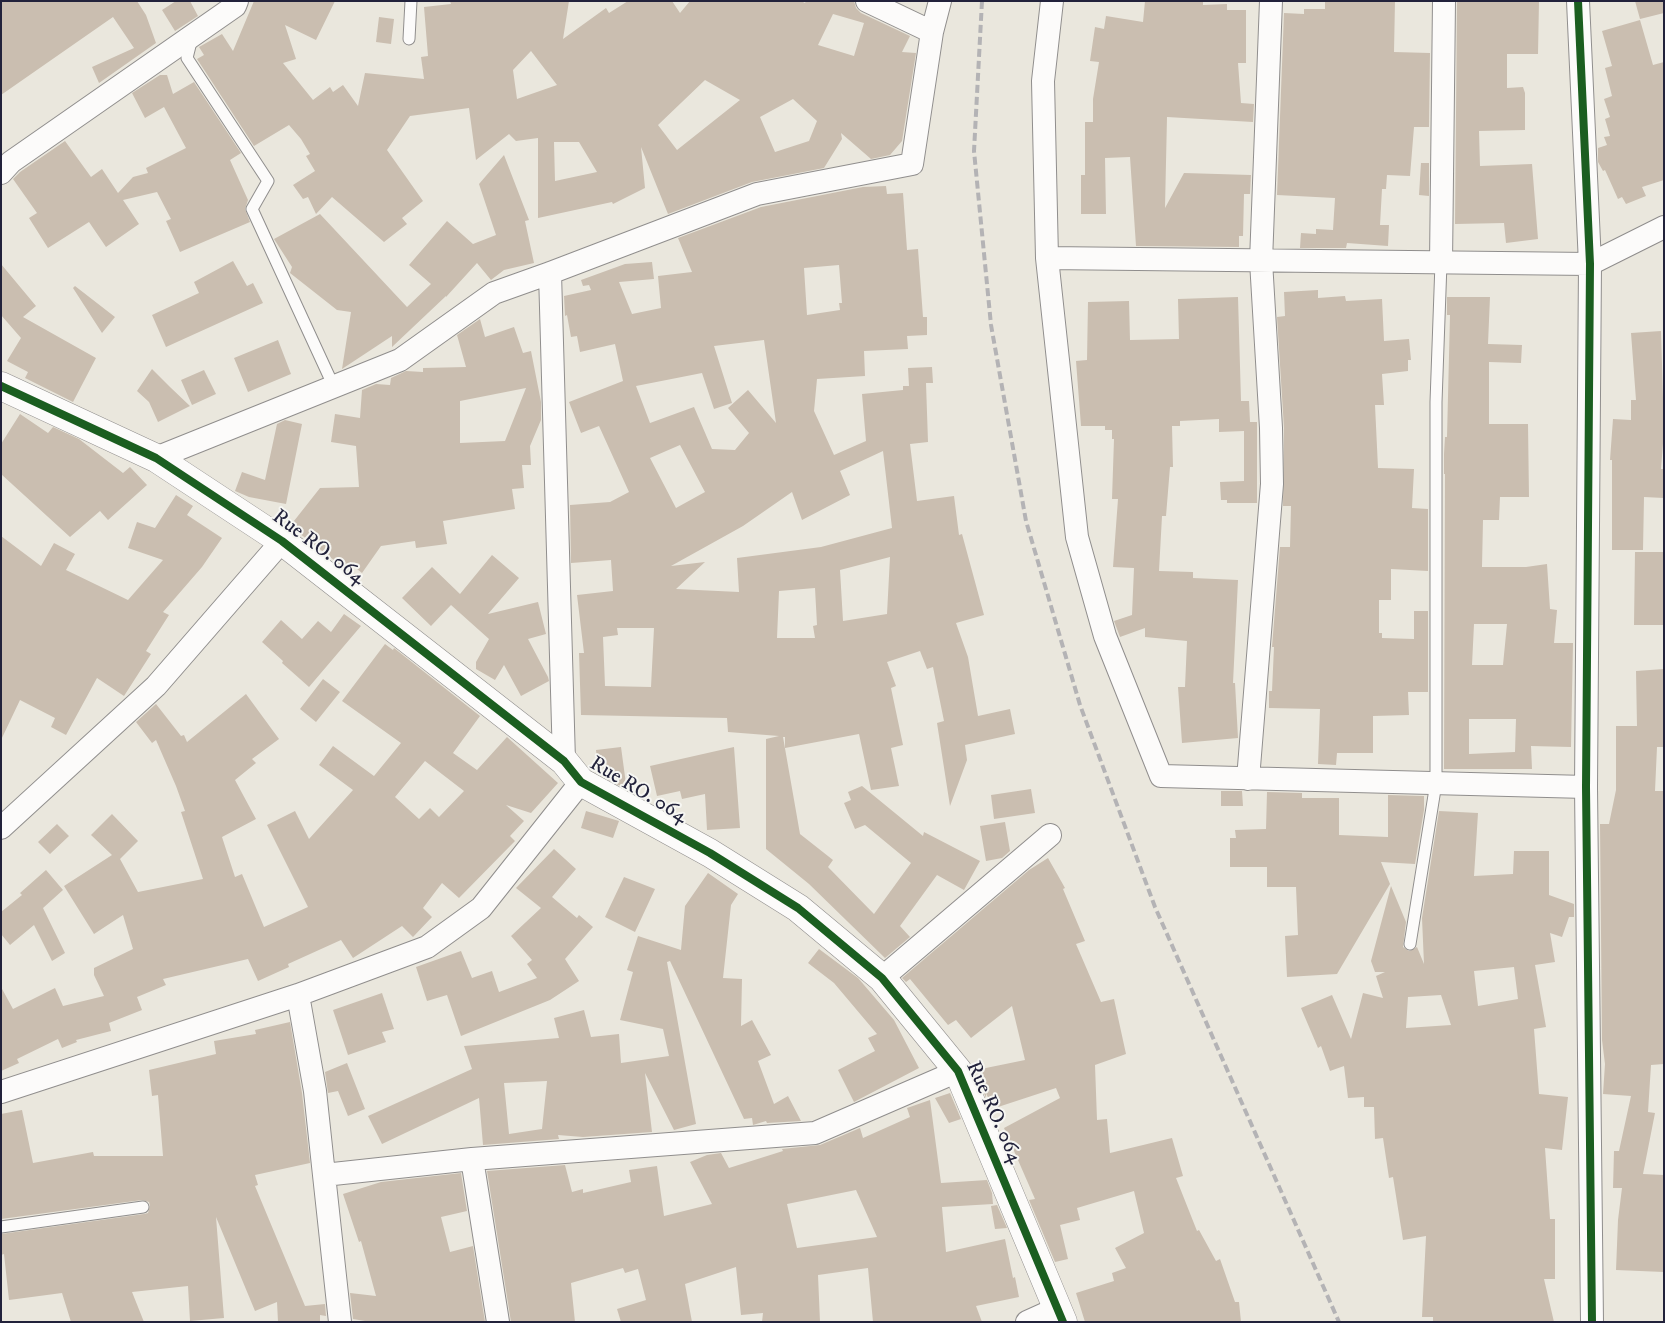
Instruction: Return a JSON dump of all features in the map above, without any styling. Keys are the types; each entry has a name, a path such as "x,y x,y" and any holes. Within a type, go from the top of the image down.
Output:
{"street":[{"path":"1,173 11,162 193,36 235,6 237,1"},
{"path":"867,1 932,32"},
{"path":"156,458 400,360 494,293 757,194 912,164 932,32 940,1"},
{"path":"1052,1 1043,81 1047,258 1076,537 1105,636 1161,776 1248,780 1586,787"},
{"path":"1248,780 1272,484 1272,428 1261,261 1271,1"},
{"path":"1441,262 1444,1"},
{"path":"1578,1 1590,264 1586,787 1592,1322"},
{"path":"1047,258 1590,264 1664,227"},
{"path":"550,273 564,761"},
{"name":"Rue RO. 064","path":"1,386 156,458 282,541 564,761 581,782 710,853 798,908 882,978 958,1071 1061,1315"},
{"path":"1,828 156,686 282,541"},
{"path":"1,1092 298,995 427,947 481,908 581,782"},
{"path":"882,978 1050,835"},
{"path":"298,995 315,1091 340,1322"},
{"path":"324,1174 472,1160 815,1133 958,1071"},
{"path":"472,1160 498,1322"},
{"path":"1026,1322 1061,1315"}],"lane":[{"path":"409,39 411,1"},
{"path":"193,36 187,58 268,181 252,209 334,387"},
{"path":"1410,944 1436,783 1436,402 1441,262"},
{"path":"1,1227 143,1207"}],"building":[{"path":"1,1 137,1 146,15 156,43 99,83 92,67 134,48 113,17 1,95"},
{"path":"176,1 190,1 198,16 175,31 162,10"},
{"path":"254,1 335,1 316,40 285,25 296,59 283,63 313,100 330,87 333,92 343,85 358,106 365,73 424,79 421,57 428,56 424,7 451,4 450,1 569,1 563,39 606,8 609,13 628,1 672,1 680,13 690,1 801,1 805,3 806,1 854,1 856,8 861,13 910,36 902,52 916,53 902,141 890,155 871,159 841,133 842,139 824,168 752,182 668,214 641,147 645,188 613,204 612,202 538,218 538,138 516,141 509,134 476,160 469,108 410,116 387,150 423,201 402,218 407,224 384,242 332,197 316,214 308,197 303,199 293,185 315,171 306,156 310,154 301,139 289,125 254,146 197,59 204,55 199,47 222,34 233,51","holes":["833,14 864,23 854,56 818,45","531,51 557,85 517,99 513,70","705,80 740,100 677,150 658,125","793,99 817,121 809,141 775,152 760,117","554,142 579,142 597,172 555,181"]},
{"path":"1145,1 1203,1 1203,5 1227,4 1227,10 1246,10 1246,63 1238,63 1241,103 1254,104 1253,122 1167,117 1165,208 1184,173 1251,175 1250,194 1244,194 1243,236 1239,236 1239,247 1136,246 1130,157 1105,158 1106,214 1081,214 1081,175 1085,175 1085,122 1093,122 1093,99 1099,62 1090,61 1095,27 1104,29 1106,16 1143,22"},
{"path":"1325,1 1395,1 1394,52 1430,53 1429,127 1414,127 1410,176 1387,175 1386,189 1382,189 1380,225 1389,225 1388,246 1347,243 1346,248 1300,248 1301,233 1316,234 1316,229 1333,230 1335,198 1277,195 1284,13 1304,14 1304,9 1325,9"},
{"path":"1457,1 1539,1 1538,54 1507,54 1507,88 1523,87 1525,93 1525,130 1479,131 1480,166 1532,164 1538,239 1506,243 1504,223 1455,224"},
{"path":"1635,1 1664,1 1664,13 1640,19"},
{"path":"379,17 394,19 391,44 376,42"},
{"path":"1640,20 1653,65 1664,62 1664,180 1642,187 1646,196 1626,204 1622,197 1618,199 1605,170 1603,171 1598,162 1598,148 1607,145 1604,137 1610,136 1605,119 1610,117 1604,99 1612,96 1605,68 1612,66 1602,31"},
{"path":"160,75 167,75 173,94 194,82 241,153 230,160 248,200 245,209 250,222 180,252 166,221 171,219 157,192 123,200 139,224 106,247 89,222 48,248 29,218 37,213 13,179 20,172 65,141 91,177 102,169 118,193 133,177 148,173 146,168 186,148 164,107 145,118 132,93"},
{"path":"504,155 529,220 525,221 534,263 504,270 491,280 477,263 446,297 392,347 392,336 342,369 351,312 337,310 290,273 292,267 274,239 320,214 407,307 431,284 409,265 447,221 473,244 496,235 479,184"},
{"path":"1421,163 1429,163 1429,196 1419,195"},
{"path":"886,186 887,194 903,193 907,250 918,249 923,317 927,317 927,335 907,336 908,349 864,351 865,376 817,379 814,411 834,455 866,441 862,394 903,390 903,386 909,386 908,368 932,367 933,383 926,383 928,442 910,444 917,501 954,496 959,535 962,534 984,615 956,623 968,657 978,716 1010,709 1015,734 965,745 967,760 950,806 937,723 944,721 933,667 927,669 920,651 887,662 896,686 891,688 903,745 891,748 899,786 871,790 859,734 785,748 785,737 783,737 800,834 833,860 828,867 874,914 911,863 865,825 855,829 844,803 851,800 848,792 862,786 923,836 924,832 980,861 964,890 937,875 900,926 910,937 885,958 809,884 766,849 766,739 779,736 728,732 727,718 581,715 579,653 584,653 577,595 613,591 611,560 571,563 570,505 610,502 629,492 599,426 581,433 569,402 623,381 615,344 580,352 577,336 571,337 567,315 565,316 564,296 591,290 589,285 583,286 581,280 625,264 652,262 654,279 619,282 632,314 661,308 658,276 692,272 678,238 761,207 863,187","holes":["839,265 842,303 839,303 840,310 807,315 804,268","764,340 776,423 748,390 728,408 749,433 735,450 712,449 694,407 650,423 636,386 702,373 714,409 732,403 714,346","680,445 705,492 676,508 650,458","883,451 892,528 821,547 737,558 739,592 676,589 705,562 671,566 743,526 792,492 802,520 850,495 840,471","890,557 887,614 843,621 840,570","815,588 817,625 813,626 815,638 777,638 779,591","617,628 654,628 651,687 605,686 603,637 618,635"]},
{"path":"233,261 247,286 253,283 263,303 166,347 152,315 199,293 194,282"},
{"path":"1,264 36,306 23,317 96,358 73,402 25,378 28,372 7,361 21,338 1,315"},
{"path":"75,286 115,317 102,333 73,288"},
{"path":"1318,290 1318,298 1345,296 1346,301 1382,299 1384,341 1409,339 1411,360 1408,360 1408,371 1382,374 1384,405 1375,405 1378,468 1414,469 1412,508 1428,509 1428,571 1391,569 1391,600 1379,600 1379,633 1382,633 1382,638 1414,639 1414,611 1428,611 1428,692 1408,692 1409,715 1373,716 1373,753 1337,753 1336,765 1318,764 1320,709 1269,708 1269,691 1272,691 1274,647 1272,647 1280,547 1290,547 1291,506 1283,506 1284,428 1277,317 1285,316 1284,292"},
{"path":"1238,297 1241,401 1249,401 1250,422 1257,422 1257,503 1227,503 1227,500 1221,500 1220,482 1244,481 1244,431 1219,432 1219,419 1180,421 1180,426 1172,426 1173,467 1170,467 1166,516 1162,516 1159,571 1193,572 1193,578 1238,580 1233,683 1235,683 1238,738 1182,743 1178,687 1185,687 1187,641 1145,637 1145,628 1120,637 1114,621 1132,615 1134,568 1113,567 1118,499 1112,499 1114,439 1112,439 1112,430 1105,430 1105,426 1081,426 1076,361 1087,360 1088,302 1129,301 1130,340 1179,339 1178,299"},
{"path":"1447,297 1490,297 1488,344 1522,345 1521,363 1489,362 1489,424 1528,424 1529,497 1500,497 1499,520 1483,520 1482,567 1526,567 1547,564 1550,609 1557,610 1554,643 1573,643 1571,747 1531,746 1532,769 1444,769 1444,454 1445,437 1447,437 1450,315 1447,315","holes":["1474,624 1507,624 1503,665 1472,665","1469,719 1516,719 1515,752 1469,754"]},
{"path":"480,319 485,337 514,327 523,353 531,351 541,402 541,420 530,446 531,465 522,465 524,488 512,489 515,509 443,521 447,544 416,548 415,541 381,546 362,573 352,565 348,571 290,526 320,488 359,487 356,446 331,442 335,414 360,418 362,390 376,384 390,385 391,378 406,371 423,372 423,368 466,367 457,335","holes":["526,388 505,441 460,443 460,401"]},
{"path":"1661,331 1664,431 1661,469 1664,469 1664,498 1644,497 1643,550 1612,550 1612,460 1610,460 1613,419 1631,420 1631,400 1636,400 1631,333"},
{"path":"278,340 291,374 248,392 234,358"},
{"path":"152,369 190,406 158,422 149,402 137,391"},
{"path":"204,370 216,394 192,405 181,380"},
{"path":"20,414 48,433 53,427 79,439 123,473 130,467 147,485 108,520 100,511 70,537 1,474 1,444"},
{"path":"285,420 302,424 286,504 249,497 235,491 242,472 265,480 277,424"},
{"path":"176,495 193,506 187,515 222,538 202,567 163,612 169,615 146,651 151,654 124,696 97,678 66,735 51,727 55,718 20,700 1,740 1,536 41,566 54,543 75,554 66,570 128,600 163,560 128,548 137,522 155,528"},
{"path":"1635,552 1664,552 1664,625 1634,625"},
{"path":"492,555 519,578 488,614 538,602 546,634 528,639 549,681 521,696 504,665 495,680 476,669 476,662 489,639 451,605 431,626 402,598 432,567 460,594"},
{"path":"344,614 361,626 309,687 262,642 281,620 302,639 318,621 331,632"},
{"path":"385,644 393,650 394,648 480,716 453,753 477,770 507,737 558,783 531,813 506,805 524,821 510,836 515,841 459,898 442,883 423,908 432,917 413,937 402,926 353,958 341,940 288,964 289,967 258,981 248,959 163,979 166,985 137,997 142,1010 109,1023 111,1031 76,1040 77,1042 62,1048 58,1039 17,1059 19,1063 1,1071 1,987 13,1009 55,988 63,1006 104,996 94,975 94,968 133,949 123,915 94,934 64,886 112,855 91,835 112,814 138,841 120,859 138,892 203,879 181,812 185,811 176,786 156,740 152,743 136,722 156,704 181,736 184,735 187,742 246,694 279,739 252,759 256,763 235,780 256,819 222,837 235,877 242,874 264,927 308,907 267,825 295,811 309,839 353,790 319,765 333,746 374,776 401,743 342,701","holes":["425,761 464,791 439,817 430,808 419,819 395,797"]},
{"path":"1664,669 1664,747 1657,747 1655,791 1664,791 1664,1064 1651,1065 1648,1112 1655,1113 1643,1174 1664,1175 1664,1272 1616,1270 1618,1220 1622,1188 1613,1188 1614,1151 1619,1151 1631,1096 1603,1094 1605,1064 1602,1040 1600,824 1609,824 1616,790 1616,726 1637,726 1636,671"},
{"path":"323,679 340,692 316,722 300,709"},
{"path":"621,747 626,784 620,786 607,779 603,766 598,767 596,750"},
{"path":"734,747 740,828 707,830 705,794 682,799 680,791 657,796 650,766"},
{"path":"1031,789 1035,813 994,819 991,795"},
{"path":"1221,791 1242,791 1243,806 1221,806"},
{"path":"1267,792 1302,793 1302,798 1339,798 1339,835 1388,837 1388,795 1424,796 1424,810 1415,864 1381,862 1390,884 1337,974 1287,977 1285,936 1298,935 1296,887 1267,887 1267,867 1230,867 1230,838 1236,838 1235,830 1266,829"},
{"path":"586,811 619,821 613,838 581,828"},
{"path":"1439,811 1478,813 1474,876 1513,874 1514,851 1549,851 1549,895 1574,904 1574,917 1569,917 1562,937 1550,933 1555,962 1535,965 1546,1027 1534,1029 1539,1094 1568,1097 1562,1150 1545,1148 1550,1219 1555,1219 1555,1279 1544,1279 1554,1322 1433,1322 1433,1317 1422,1317 1426,1236 1403,1240 1393,1177 1389,1178 1383,1138 1375,1139 1374,1107 1364,1107 1364,1097 1348,1098 1344,1066 1330,1071 1321,1046 1318,1048 1301,1008 1332,995 1351,1039 1363,993 1383,998 1376,976 1385,972 1375,972 1371,961 1391,886 1406,922 1403,947 1409,951 1417,947 1424,964 1422,918","holes":["1514,967 1518,999 1478,1006 1474,971","1441,995 1451,1025 1406,1028 1408,997"]},
{"path":"1005,822 1010,851 1002,858 986,861 980,826"},
{"path":"57,824 69,836 50,854 38,842"},
{"path":"554,849 576,869 552,897 577,918 579,915 593,927 565,959 579,981 550,1000 461,1036 447,995 427,1001 416,967 461,951 472,978 492,971 499,992 537,978 527,964 532,960 511,936 541,908 516,888"},
{"path":"1048,858 1065,888 1063,889 1085,941 1076,944 1101,1002 1114,999 1126,1054 1095,1065 1097,1120 1107,1119 1110,1153 1172,1138 1183,1176 1176,1178 1197,1231 1199,1230 1216,1261 1220,1259 1235,1302 1239,1302 1241,1322 1085,1322 1076,1293 1114,1281 1112,1273 1126,1268 1115,1248 1144,1233 1134,1191 1077,1208 1080,1220 1060,1225 1068,1259 1055,1262 1029,1200 1035,1199 1004,1128 1060,1098 1056,1088 998,1107 997,1101 990,1102 986,1093 986,1098 980,1084 984,1083 981,1069 1025,1060 1012,1006 971,1038 956,1020 948,1025 910,979 906,982 902,978 1029,870"},
{"path":"46,870 63,890 43,908 65,953 52,961 34,925 10,945 1,934 1,912 22,895 20,893"},
{"path":"708,873 738,894 731,905 723,978 742,979 741,1026 752,1020 771,1055 758,1061 774,1104 788,1096 801,1121 767,1123 766,1121 753,1125 752,1118 744,1119 670,961 667,962 696,1124 674,1130 645,1073 652,1132 583,1137 558,1135 559,1139 483,1145 479,1098 382,1144 368,1116 472,1069 464,1046 559,1038 554,1018 584,1010 591,1037 619,1034 621,1063 669,1056 663,1029 620,1020 633,972 627,970 638,936 681,950 685,906","holes":["547,1081 542,1129 509,1134 504,1083"]},
{"path":"624,877 655,889 635,932 605,917"},
{"path":"819,949 858,978 894,1020 919,1068 854,1102 838,1070 875,1051 868,1038 877,1034 834,983 808,963"},
{"path":"382,993 394,1029 382,1032 386,1042 348,1055 333,1010"},
{"path":"290,1022 302,1093 310,1163 255,1175 258,1185 255,1186 305,1306 325,1304 326,1316 320,1315 320,1322 278,1322 277,1302 255,1311 216,1217 224,1318 190,1321 188,1286 132,1292 144,1322 71,1322 62,1293 9,1300 4,1254 1,1255 1,1234 144,1214 148,1213 150,1206 149,1202 142,1200 1,1219 1,1114 22,1110 33,1163 93,1152 94,1156 163,1156 158,1095 152,1096 149,1070 216,1054 214,1041 256,1034 255,1030"},
{"path":"347,1063 365,1109 348,1116 338,1091 328,1093 325,1072"},
{"path":"950,1093 961,1119 949,1123 935,1098"},
{"path":"930,1100 941,1183 987,1180 992,1193 993,1204 942,1207 946,1252 1005,1239 1019,1297 976,1306 982,1322 873,1322 868,1268 818,1275 820,1322 762,1322 763,1313 741,1315 736,1267 685,1284 692,1322 621,1322 617,1309 646,1300 638,1269 625,1273 623,1268 571,1283 575,1322 511,1322 487,1171 565,1165 572,1192 583,1189 583,1193 631,1182 629,1170 657,1166 664,1216 712,1204 690,1162 707,1155 721,1153 729,1168 783,1151 782,1149 820,1145 860,1128 863,1138 910,1117 907,1108","holes":["856,1190 877,1237 797,1248 787,1204"]},
{"path":"461,1173 467,1211 441,1217 450,1252 473,1246 485,1322 371,1322 353,1319 350,1293 376,1296 361,1241 359,1242 343,1194 381,1182"},
{"path":"997,1205 1007,1228 995,1229 991,1206"}],"railway":[{"path":"982,1 974,151 991,325 1026,521 1080,705 1155,907 1339,1322"}],"cycle path":[{"path":"1578,1 1590,264 1586,787 1592,1322"},
{"path":"1,386 156,458 282,541 564,761 581,782 710,853 798,908 882,978 958,1071 1063,1322"}]}
